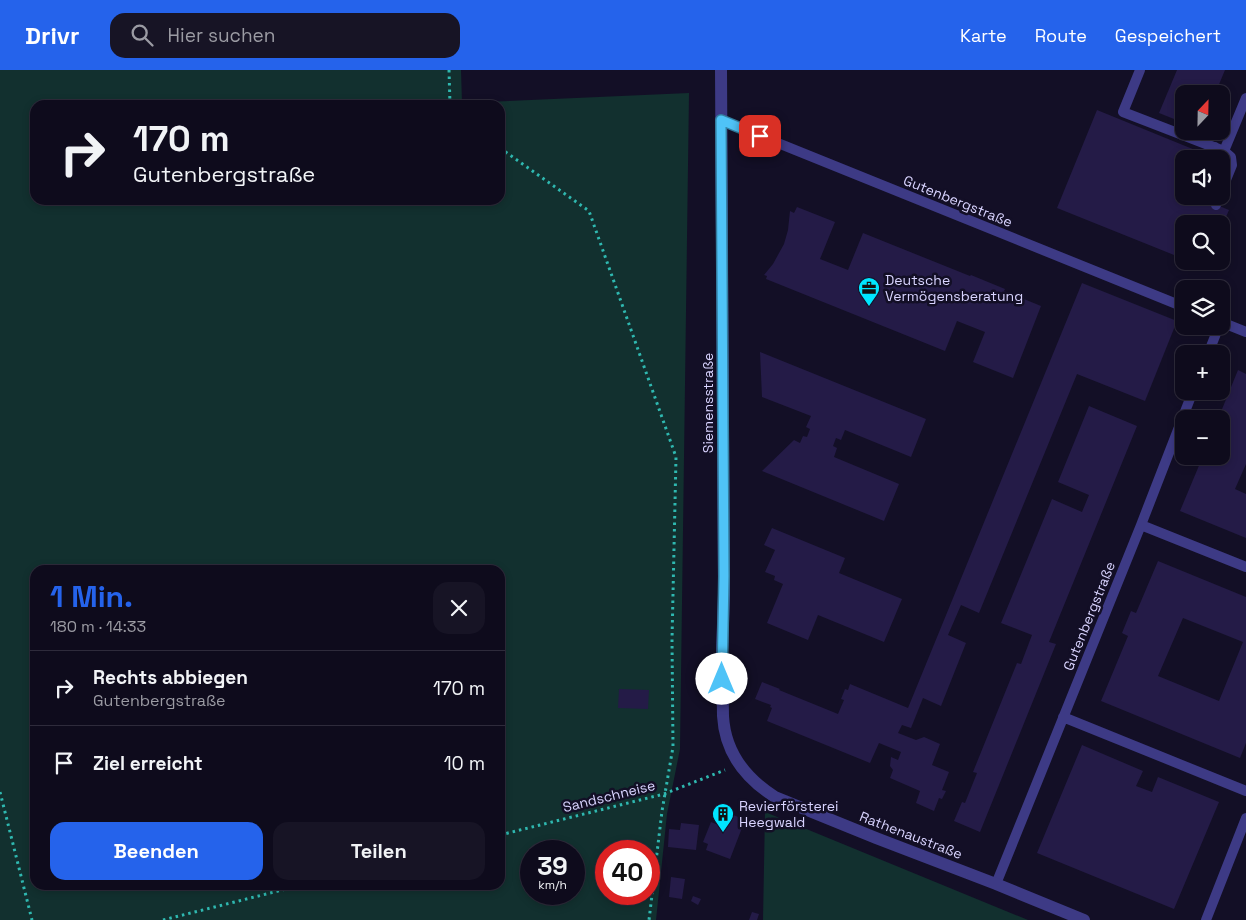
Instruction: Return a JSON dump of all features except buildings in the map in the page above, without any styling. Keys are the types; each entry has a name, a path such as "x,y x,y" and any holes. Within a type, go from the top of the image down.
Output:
{"street":[{"name":"Siemensstraße","path":"721,70 724,567 722,693 725,736"},
{"name":"Rathenaustraße","path":"725,736 734,756 746,773 764,790 775,797 1084,920"}],"lane":[{"path":"1140,70 1123,112 1220,149 1246,98"},
{"name":"Gutenbergstraße","path":"721,120 1175,303"},
{"path":"1230,156 1232,165 1230,170"},
{"path":"1230,326 1246,332"},
{"name":"Gutenbergstraße","path":"996,884 1190,400"},
{"path":"1141,525 1246,567"},
{"path":"1063,717 1246,791"},
{"path":"1206,920 1246,818"}],"path":[{"path":"449,70 450,100"},
{"path":"505,152 589,211 676,457 672,640 674,747 664,794 649,920"},
{"name":"Sandschneise","path":"505,834 664,794 722,771"},
{"path":"0,792 32,920"},
{"path":"163,920 282,890"}],"green space":[{"path":"0,70 461,70 462,100 30,100 30,205 505,205 505,101 689,93 680,749 667,814 660,881 660,840 595,840 595,905 658,905 656,920 0,920"},
{"path":"765,812 1028,920 763,920"}],"place":[{"name":"Deutsche Vermögensberatung","path":"869,307"},
{"name":"Revierförsterei Heegwald","path":"723,833"}],"route":[{"path":"722,679 724,576 721,120 760,136"}]}
